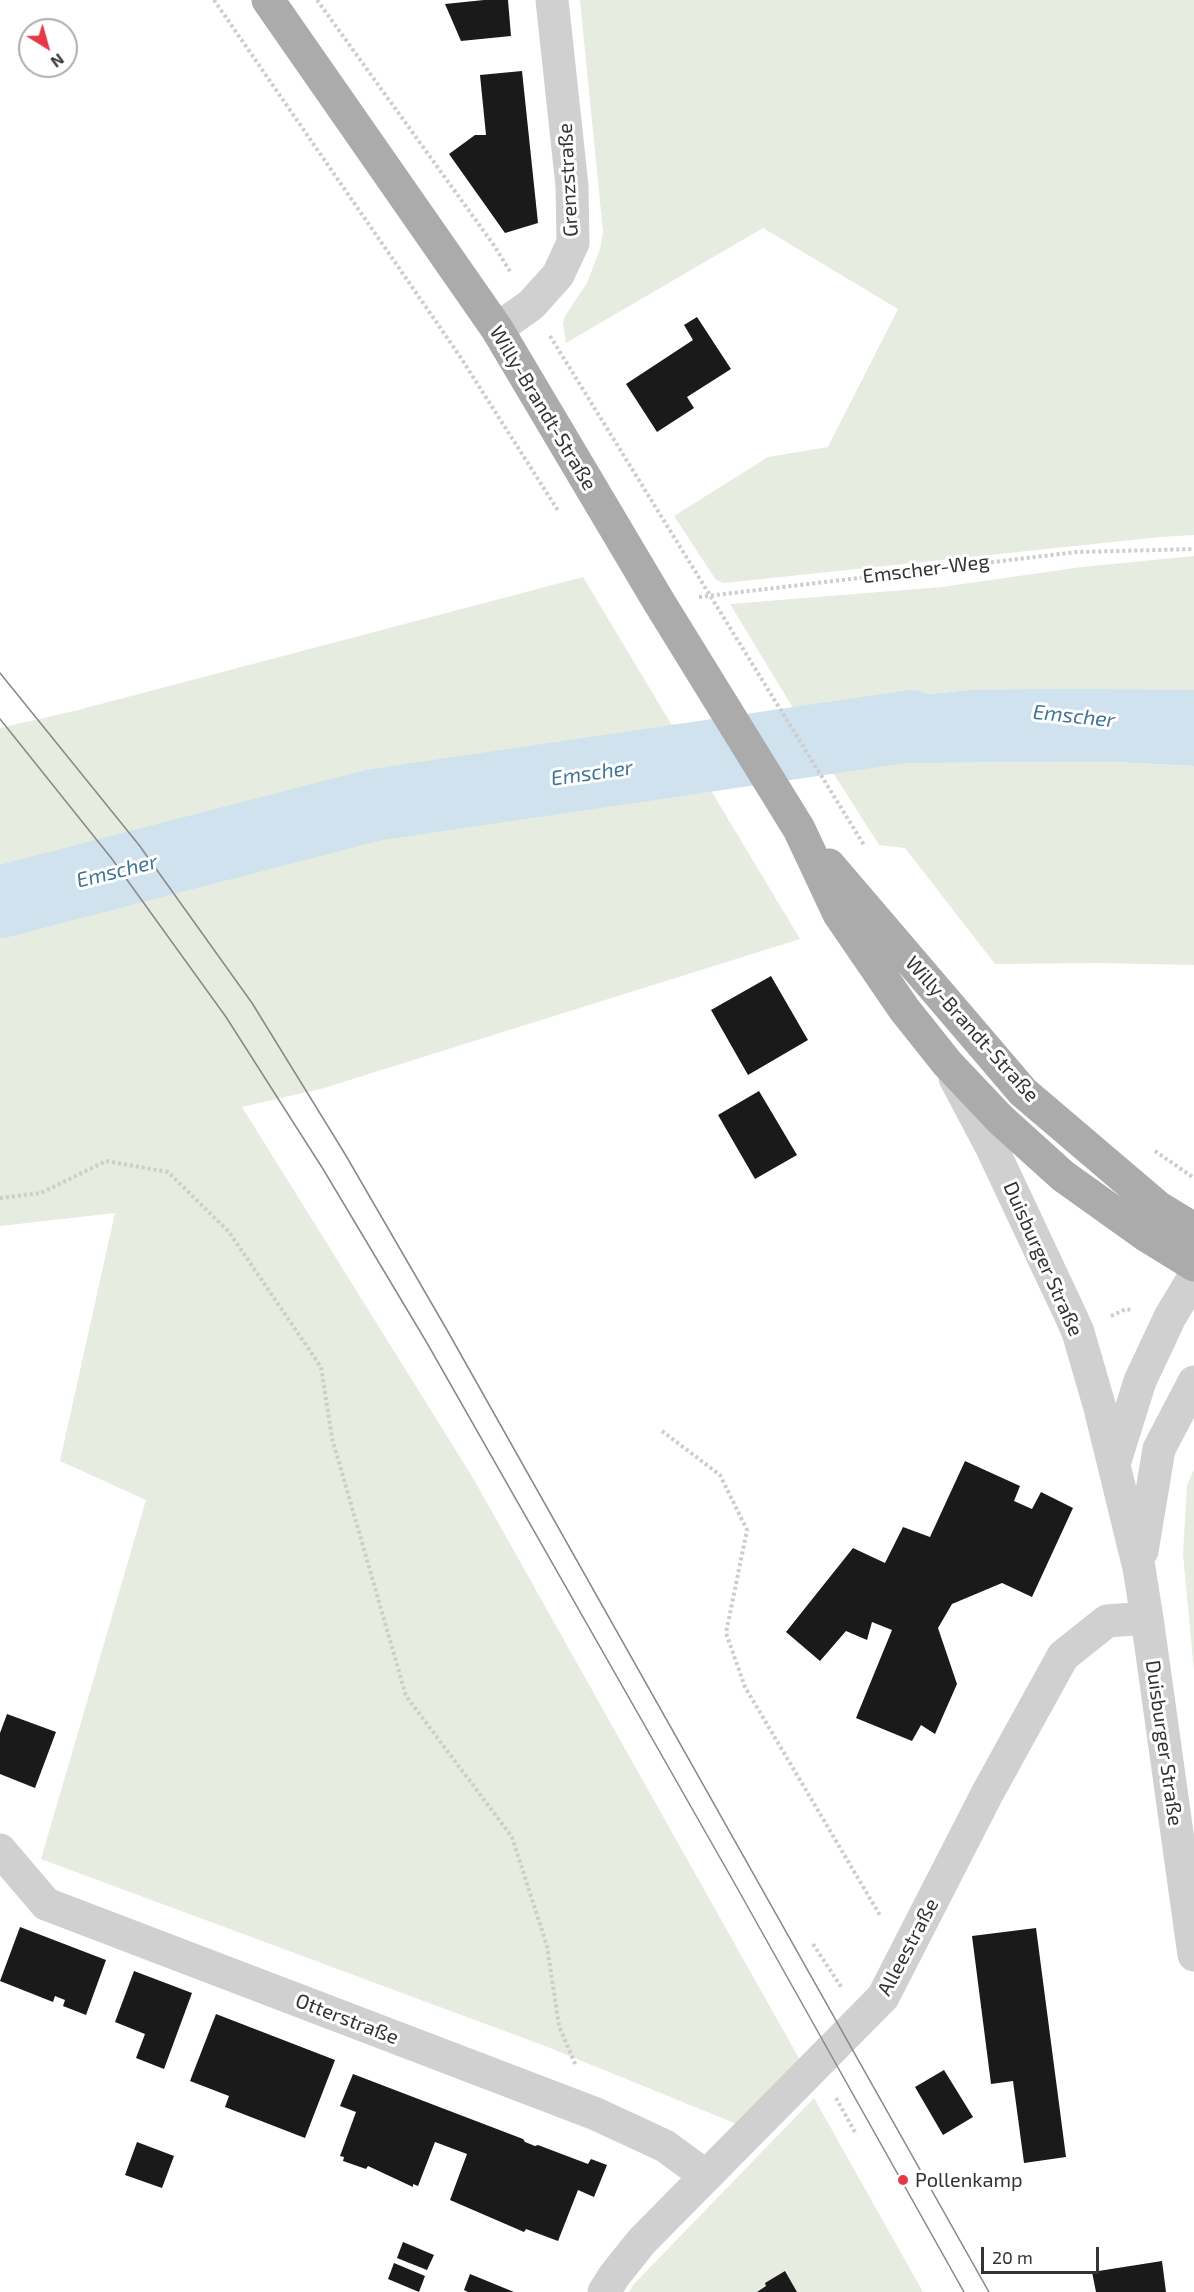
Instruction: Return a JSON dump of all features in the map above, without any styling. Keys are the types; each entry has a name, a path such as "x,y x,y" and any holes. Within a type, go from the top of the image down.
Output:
{"main road":[{"name":"Willy-Brandt-Straße","path":"268,0 497,329 659,602 799,829 839,914 904,1009 947,1063 1000,1119 1063,1176 1147,1236 1194,1265"},
{"name":"Willy-Brandt-Straße","path":"799,829 1023,1092 1158,1207 1194,1229"}],"street":[{"name":"Grenzstraße","path":"497,329 531,305 558,275 573,243 572,186 552,0"},
{"name":"Duisburger Straße","path":"947,1063 991,1146 1078,1332 1114,1464 1139,1568 1194,1955"},
{"path":"1114,1464 1140,1381 1170,1317 1194,1277"},
{"name":"Duisburger Straße","path":"1139,1568 1158,1449 1194,1382"},
{"name":"Alleestraße","path":"604,2292 642,2241 883,1997 988,1792 1063,1656 1107,1621 1147,1617"},
{"name":"Otterstraße","path":"0,1850 46,1904 596,2114 664,2146 706,2176"}],"path":[{"path":"214,0 459,355 560,514"},
{"path":"317,0 493,244 864,845"},
{"name":"Emscher-Weg","path":"659,602 1077,552 1194,549"},
{"path":"1151,1149 1194,1178"},
{"path":"0,1198 41,1193 106,1161 168,1172 229,1232 321,1367 332,1438 406,1696 512,1837 547,1946 560,2026 596,2114"},
{"path":"1078,1332 1126,1309 1170,1317"},
{"path":"662,1431 720,1475 747,1530 726,1633 729,1644 745,1687 904,1956"},
{"path":"813,1944 862,2019"}],"shaded area":[{"path":"580,0 1194,0 1194,535 724,583 716,580 674,516 768,457 828,447 898,309 763,228 566,343 563,324 565,316 587,283 600,249 603,232"},
{"path":"1194,556 1194,690 969,690 793,708 730,604 942,587 1082,567"},
{"path":"583,577 800,939 324,1088 242,1107 473,1478 801,2062 744,2127 545,2046 41,1859 146,1500 60,1461 115,1213 0,1226 0,728 78,710"},
{"path":"1115,762 1194,766 1194,965 995,964 905,848 879,845 832,771 909,763"},
{"path":"1194,1469 1194,1671 1183,1554 1187,1485"},
{"path":"814,2098 923,2292 629,2292 633,2285"}],"water":[{"path":"969,690 1194,690 1194,766 1115,762 909,763 832,771 793,708"}],"building":[{"path":"508,0 511,36 461,41 445,4"},
{"path":"522,71 538,223 505,233 449,154 475,135 486,135 480,75"},
{"path":"697,317 731,369 687,397 694,408 657,432 626,384 693,340 684,325"},
{"path":"771,976 808,1040 748,1075 711,1010"},
{"path":"759,1091 797,1155 755,1179 718,1115"},
{"path":"965,1461 1020,1486 1014,1501 1032,1509 1041,1492 1073,1508 1032,1597 1002,1583 952,1604 938,1628 957,1684 935,1734 921,1725 912,1741 856,1718 892,1630 872,1622 867,1640 846,1631 820,1661 786,1632 853,1548 885,1563 903,1527 930,1537"},
{"path":"7,1714 56,1732 35,1788 0,1774 0,1733"},
{"path":"20,1927 106,1960 86,2015 63,2006 65,2000 55,1996 53,2002 0,1981"},
{"path":"1036,1928 1066,2157 1024,2163 1013,2081 991,2084 972,1936"},
{"path":"134,1971 192,1993 164,2069 136,2058 145,2034 115,2022"},
{"path":"216,2014 335,2060 305,2138 225,2107 229,2096 190,2081"},
{"path":"944,2070 973,2117 943,2135 915,2087"},
{"path":"353,2074 523,2139 535,2146 538,2145 588,2164 591,2159 607,2165 594,2197 578,2190 558,2241 526,2229 524,2232 450,2200 467,2154 435,2142 418,2186 413,2184 413,2187 368,2166 366,2169 343,2161 344,2157 340,2156 356,2112 340,2106"},
{"path":"137,2142 174,2156 162,2188 125,2175"},
{"path":"403,2242 434,2255 427,2270 397,2258"},
{"path":"1162,2261 1166,2292 1096,2292 1092,2272"},
{"path":"394,2263 425,2276 419,2292 388,2279"},
{"path":"785,2271 797,2292 757,2292 766,2286 765,2283"},
{"path":"470,2274 514,2292 468,2292 464,2290"}],"waterway":[{"name":"Emscher","path":"0,902 374,805 911,726"}],"tram line":[{"path":"0,673 139,845 252,1003 345,1154 447,1330 989,2292"},
{"path":"0,719 112,859 226,1017 323,1169 427,1343 964,2292"}],"place":[{"name":"Pollenkamp","path":"903,2180"}]}
